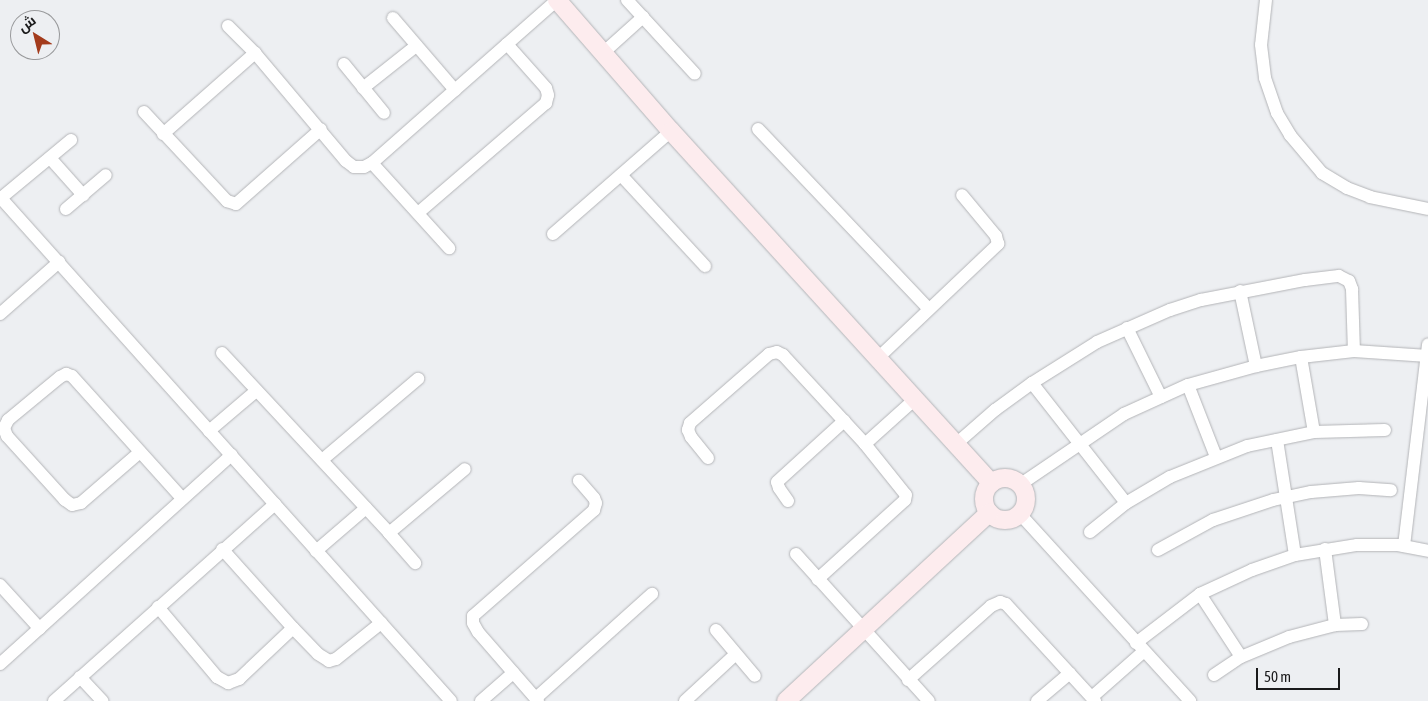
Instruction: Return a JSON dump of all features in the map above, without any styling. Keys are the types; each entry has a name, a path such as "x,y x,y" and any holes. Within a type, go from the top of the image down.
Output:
{"main road":[{"path":"557,0 671,131 991,483"},
{"path":"1003,478 1009,478 1021,484 1026,500 1020,514 1008,520 994,517 989,513 984,494 991,483 1003,478"},
{"path":"786,701 989,513"}],"street":[{"path":"228,26 255,53 346,161 354,167 364,167 372,163 557,0"},
{"path":"627,0 695,74"},
{"path":"1266,0 1261,45 1265,78 1277,113 1290,135 1322,173 1347,188 1370,197 1428,209"},
{"path":"602,53 643,17"},
{"path":"393,18 455,90"},
{"path":"418,213 546,103 548,95 546,88 507,44"},
{"path":"363,88 416,46"},
{"path":"163,134 255,53"},
{"path":"344,64 384,113"},
{"path":"144,112 227,201 236,204 320,129"},
{"path":"758,128 929,309"},
{"path":"553,234 671,131"},
{"path":"71,140 0,197 451,701"},
{"path":"50,158 83,195"},
{"path":"372,163 449,248"},
{"path":"622,174 705,266"},
{"path":"66,209 106,175"},
{"path":"878,358 998,244 996,236 962,195"},
{"path":"0,314 59,262"},
{"path":"956,444 996,410 1097,342 1170,310 1240,291 1339,276 1349,281 1352,289 1354,351"},
{"path":"1240,291 1256,366"},
{"path":"1127,328 1161,396"},
{"path":"1021,484 1124,414 1161,396 1188,386 1256,366 1301,357 1354,351 1428,352 1404,546"},
{"path":"708,458 691,437 688,430 690,423 773,352 783,355 905,490 906,500 818,578"},
{"path":"222,353 415,563"},
{"path":"1301,357 1314,432"},
{"path":"140,452 81,503 72,505 65,500 7,436 4,428 8,420 66,374 78,382 182,498"},
{"path":"322,460 418,379"},
{"path":"1032,384 1126,503"},
{"path":"1188,386 1216,457"},
{"path":"209,431 256,391"},
{"path":"865,444 915,399"},
{"path":"788,501 779,488 778,482 844,421"},
{"path":"1090,532 1126,503 1170,477 1247,446 1314,432 1385,430"},
{"path":"1277,440 1295,555"},
{"path":"0,664 231,455"},
{"path":"389,533 465,469"},
{"path":"579,481 594,498 596,503 594,510 473,616 473,624 478,632 537,700 652,594"},
{"path":"1158,550 1213,520 1243,508 1311,492 1359,488 1390,490"},
{"path":"54,701 222,549 275,504"},
{"path":"316,551 366,508"},
{"path":"1020,514 1190,701"},
{"path":"908,680 991,606 1000,602 1006,604 1094,699 1140,647 1200,594 1252,570 1295,555 1357,545 1404,546 1428,551"},
{"path":"222,549 293,628 318,654 329,661 336,659 382,624"},
{"path":"1325,549 1335,625"},
{"path":"796,554 929,701"},
{"path":"0,585 40,629"},
{"path":"1200,594 1241,657"},
{"path":"158,607 217,677 228,683 239,679 293,628"},
{"path":"1214,675 1241,657 1289,637 1335,625 1362,624"},
{"path":"716,630 755,676"},
{"path":"685,701 736,654"},
{"path":"481,701 513,673"},
{"path":"1037,701 1070,673"},
{"path":"80,677 102,701"}]}
